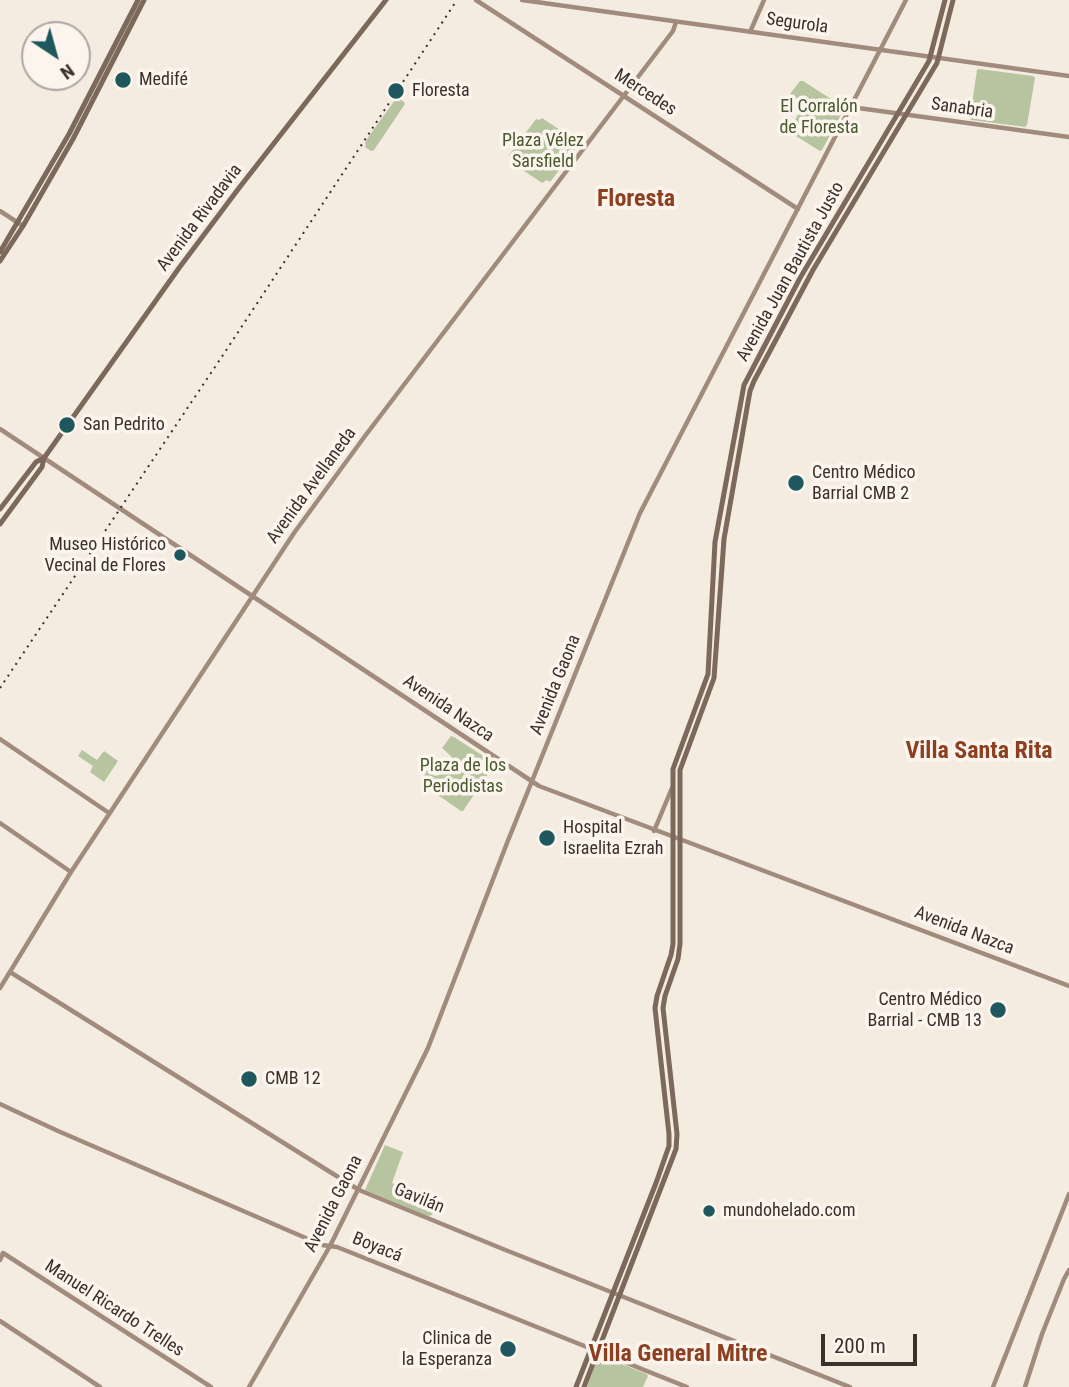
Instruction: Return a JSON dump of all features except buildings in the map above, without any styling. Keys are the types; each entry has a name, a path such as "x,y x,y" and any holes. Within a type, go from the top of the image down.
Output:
{"main road":[{"path":"0,261 138,0"},
{"path":"0,252 20,225 73,139 144,0"},
{"name":"Avenida Rivadavia","path":"0,509 36,462 44,458 179,268 386,0"},
{"name":"Segurola","path":"522,0 1069,76"},
{"path":"750,32 764,0"},
{"name":"Avenida Gaona","path":"249,1387 330,1246 434,1034 640,513 906,0"},
{"name":"Avenida Juan Bautista Justo","path":"576,1387 669,1146 655,1008 673,944 672,787 675,761 708,674 715,542 744,385 800,278 930,57 945,0"},
{"name":"Avenida Juan Bautista Justo","path":"584,1387 677,1143 663,1009 680,944 680,770 714,678 724,539 752,386 811,274 938,58 953,0"},
{"name":"Mercedes","path":"478,1 798,209"},
{"name":"Avenida Avellaneda","path":"0,988 109,813 294,533 673,32 676,22"},
{"name":"Sanabria","path":"851,107 1069,137"},
{"path":"0,211 20,225"},
{"name":"Avenida Nazca","path":"0,429 532,782 680,841 1069,986"},
{"name":"Avenida Rivadavia","path":"0,524 43,467 44,458"},
{"path":"0,739 109,813"},
{"path":"654,831 672,787"},
{"path":"0,823 71,872"},
{"name":"Gavilán","path":"10,972 359,1190 850,1387"},
{"name":"Boyacá","path":"0,1104 321,1245 337,1247 687,1387"},
{"path":"993,1387 1069,1194"},
{"name":"Manuel Ricardo Trelles","path":"0,1260 3,1254 211,1387"},
{"path":"1026,1387 1042,1334 1069,1270"},
{"path":"0,1321 100,1387"}],"green space":[{"path":"979,69 1035,78 1025,127 971,120"},
{"name":"El Corralón de Floresta","path":"800,81 842,106 843,111 820,151 788,131 805,104 790,94"},
{"path":"399,98 405,104 371,151 365,147 365,143"},
{"name":"Plaza Vélez Sarsfield","path":"542,118 575,140 577,147 550,182 547,180 542,183 511,162 509,155 536,119"},
{"name":"Plaza de los Periodistas","path":"451,736 491,761 493,765 463,811 421,781 427,770 435,776 442,774 452,757 442,748"},
{"path":"82,750 97,760 104,751 118,761 104,782 90,772 93,766 78,756"},
{"path":"385,1145 403,1152 392,1183 437,1203 432,1215 428,1216 365,1190"},
{"path":"598,1357 647,1374 643,1387 587,1387"}],"railway":[{"path":"0,688 457,0"}],"place":[{"name":"Medifé","path":"123,80"},
{"name":"Floresta","path":"396,91"},
{"name":"San Pedrito","path":"67,425"},
{"name":"Centro Médico Barrial CMB 2","path":"796,483"},
{"name":"Museo Histórico Vecinal de Flores","path":"180,555"},
{"name":"Hospital Israelita Ezrah","path":"547,838"},
{"name":"Centro Médico Barrial - CMB 13","path":"998,1010"},
{"name":"CMB 12","path":"249,1079"},
{"name":"mundohelado.com","path":"709,1211"},
{"name":"Clinica de la Esperanza","path":"508,1349"}],"district":[{"name":"Floresta","path":"636,200"},
{"name":"Villa Santa Rita","path":"979,752"},
{"name":"Villa General Mitre","path":"678,1355"}]}
